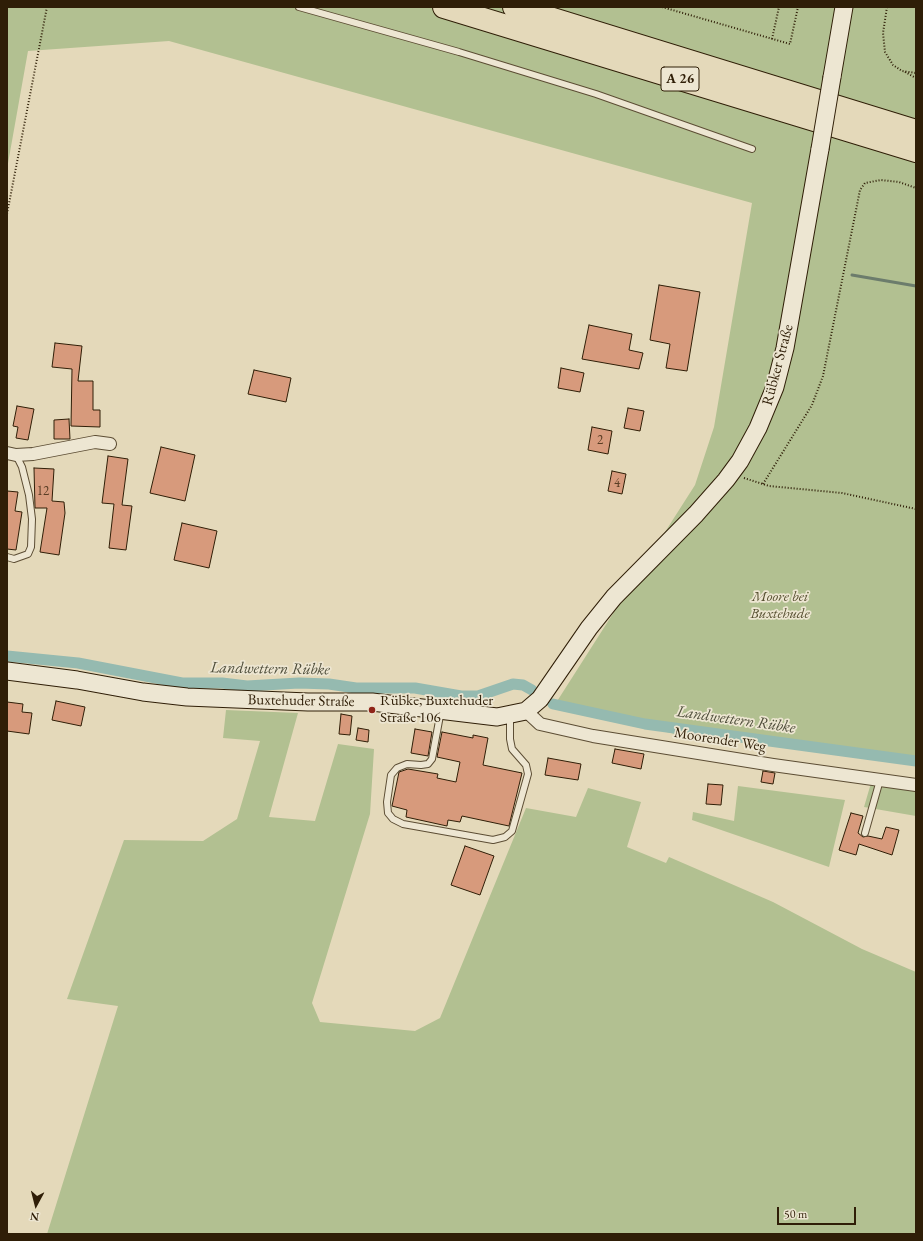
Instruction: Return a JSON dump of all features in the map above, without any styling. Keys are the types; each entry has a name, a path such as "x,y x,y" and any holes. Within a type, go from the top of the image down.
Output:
{"highway":[{"name":"A 26","path":"444,7 916,151"},
{"name":"A 26","path":"514,7 916,131"}],"street":[{"name":"Rübker Straße","path":"518,713 540,699 614,597 696,514 732,472 758,428 775,387 786,340 844,7"},
{"path":"11,454 33,454 95,442 110,444"},
{"name":"Buxtehuder Straße","path":"7,671 77,680 143,692 187,697 308,702 372,702 497,717 518,713"},
{"name":"Moorender Weg","path":"518,713 540,724 592,736 916,785"}],"lane":[{"path":"299,7 459,52 589,92 752,149"},
{"path":"7,557 14,559 28,554 31,547 32,519 29,495 22,466 11,454"},
{"path":"441,710 432,759 428,764 407,764 397,768 391,775 387,802 388,813 393,819 403,824 493,840 505,837 512,831 528,774 526,765 512,749 510,739 518,713"},
{"path":"865,833 880,780"}],"path":[{"path":"7,214 47,7"},
{"path":"662,7 790,44 798,7"},
{"path":"772,39 779,7"},
{"path":"887,7 883,33 885,52 893,65 916,78"},
{"path":"902,71 916,73"},
{"path":"763,484 812,404 822,376 860,190 865,183 881,180 899,182 916,188"},
{"path":"732,472 743,478 763,484 842,493 916,509"}],"green space":[{"name":"Moore bei Buxtehude","path":"7,7 916,7 916,765 853,752 742,739 716,740 675,734 554,706 695,485 714,427 752,203 169,41 28,51 7,169"},
{"path":"226,710 298,713 269,817 315,821 338,744 374,749 370,814 312,1003 320,1022 415,1031 440,1018 526,808 576,817 588,788 641,802 627,847 666,863 669,857 773,902 862,949 916,972 916,1230 914,1234 47,1234 118,1006 67,999 124,840 203,841 237,819 260,741 223,738"},
{"path":"871,783 916,790 916,816 864,807"},
{"path":"738,786 845,800 829,867 692,820 693,812 734,821"}],"building":[{"path":"659,285 700,292 687,371 666,368 670,344 650,340"},
{"path":"589,325 632,334 629,350 643,353 639,369 582,359"},
{"path":"55,343 82,346 78,381 93,381 93,410 100,410 100,427 71,426 72,369 52,367"},
{"path":"561,368 584,373 580,392 558,388"},
{"path":"254,370 291,378 286,402 248,394"},
{"path":"17,406 34,409 28,440 16,438 18,427 13,426"},
{"path":"628,408 644,411 640,431 624,428"},
{"path":"69,419 70,439 54,439 54,420"},
{"path":"592,427 612,431 608,454 588,450"},
{"path":"161,447 195,455 185,501 150,493"},
{"path":"108,456 128,459 122,505 132,506 126,550 109,548 114,504 102,503"},
{"path":"34,468 54,469 52,501 64,502 65,513 59,555 40,552 47,508 35,508"},
{"path":"612,471 626,474 622,494 608,491"},
{"path":"7,491 18,492 15,511 22,512 16,550 7,549"},
{"path":"182,523 217,531 209,568 174,560"},
{"path":"56,701 85,707 81,726 52,720"},
{"path":"7,702 23,704 22,712 32,713 29,734 7,731"},
{"path":"341,714 352,716 350,735 339,734"},
{"path":"358,728 369,730 368,742 356,740"},
{"path":"415,729 432,732 428,756 411,753"},
{"path":"442,732 473,738 473,735 488,738 483,765 522,773 509,826 462,816 460,822 448,820 447,826 406,817 407,810 392,806 399,772 408,769 438,774 437,778 456,782 460,762 437,757"},
{"path":"615,749 644,754 641,769 612,763"},
{"path":"548,758 581,764 578,780 545,775"},
{"path":"763,771 775,773 773,784 761,782"},
{"path":"708,784 723,785 721,805 706,804"},
{"path":"851,813 863,816 858,833 863,837 868,836 882,839 886,827 899,830 892,855 859,844 856,855 839,850"},
{"path":"465,846 494,856 480,895 451,885"}],"waterway":[{"path":"852,275 916,286"},
{"name":"Landwettern Rübke","path":"7,656 78,663 182,683 222,683 247,686 299,683 329,684 356,688 415,688 461,696 478,696 513,684 523,685 532,690"},
{"name":"Landwettern Rübke","path":"553,704 645,724 916,761"}],"place":[{"name":"Rübke, Buxtehuder Straße 106","path":"372,710"}]}
